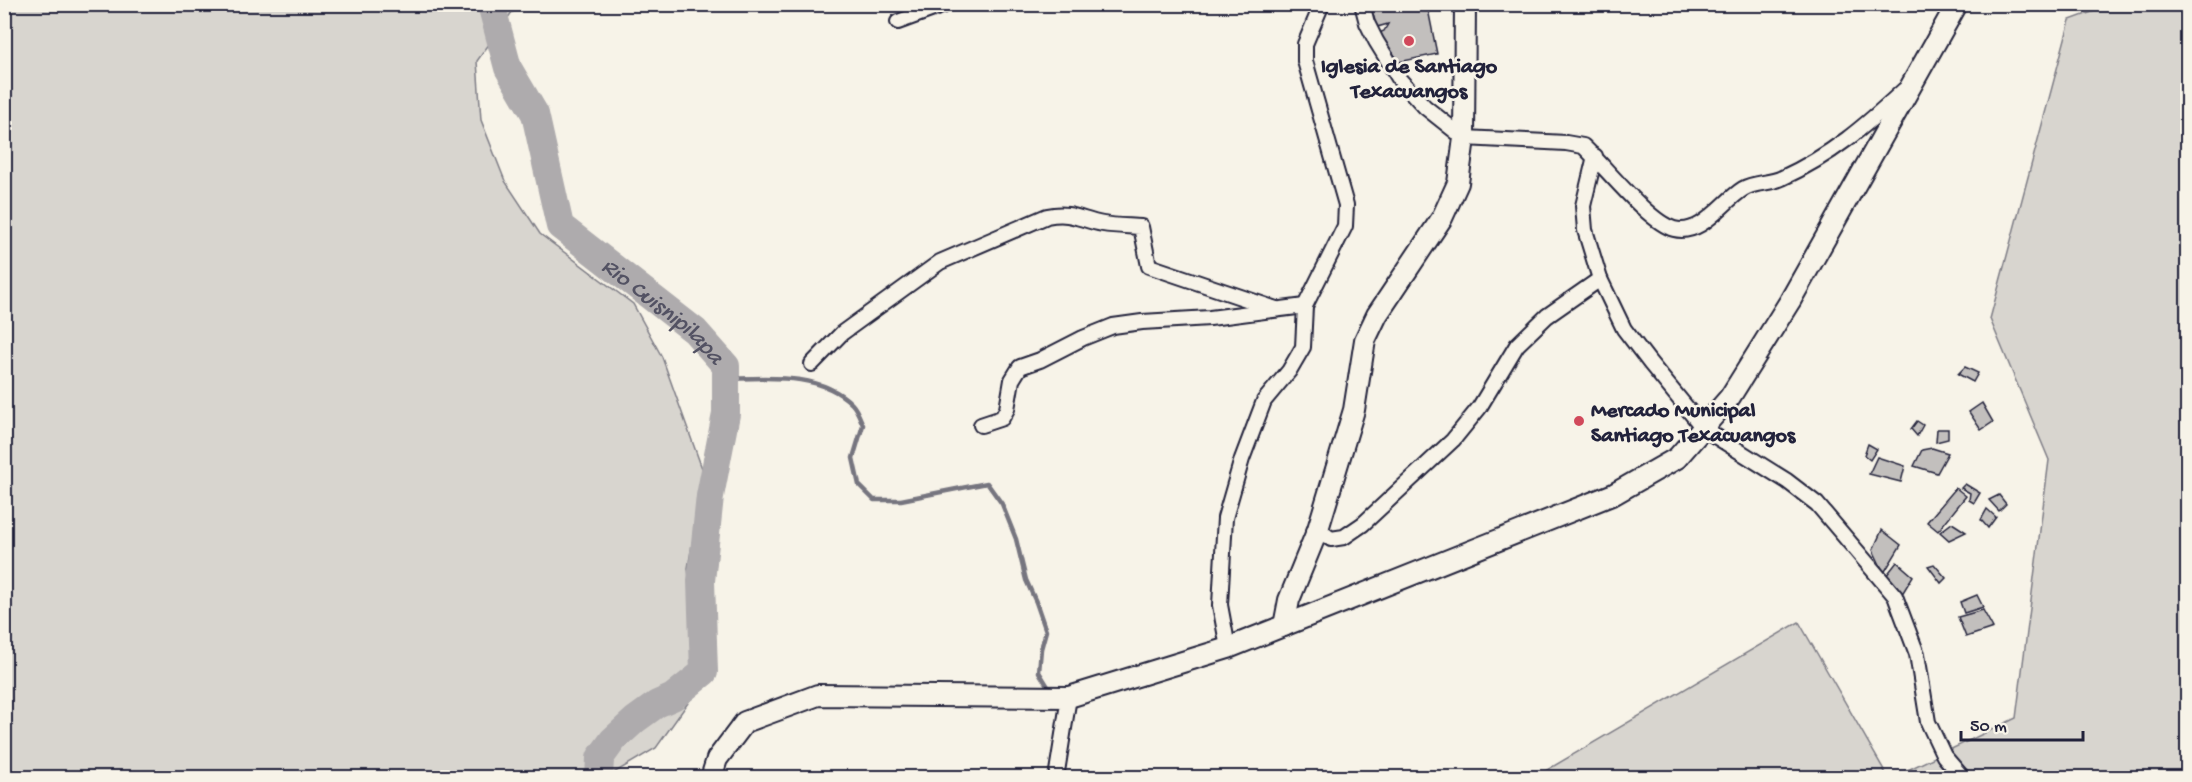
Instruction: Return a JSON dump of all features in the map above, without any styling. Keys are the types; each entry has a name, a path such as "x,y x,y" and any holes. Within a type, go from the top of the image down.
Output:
{"street":[{"path":"898,22 947,4"},
{"path":"1228,648 1220,605 1225,518 1242,459 1264,401 1289,371 1303,347 1305,306 1345,226 1346,205 1305,62 1305,44 1322,4"},
{"path":"1362,4 1376,42 1400,80 1425,107 1464,138 1566,142 1583,146 1656,219 1673,229 1688,229 1704,222 1744,189 1779,180 1827,155 1859,132 1912,82"},
{"path":"1284,626 1289,600 1318,529 1354,410 1365,340 1377,315 1442,218 1458,183 1464,138 1465,4"},
{"path":"711,777 717,759 745,722 818,696 1069,697 1228,648 1284,626 1614,494 1677,458 1730,397 1790,301 1957,4"},
{"path":"1595,156 1583,206 1585,230 1600,279 1624,329 1704,429 1787,481 1817,504 1895,596 1917,654 1928,722 1944,756 1963,777"},
{"path":"813,364 842,333 940,262 1047,216 1062,213 1082,216 1101,223 1141,227 1149,266 1276,309"},
{"path":"1318,529 1331,538 1344,537 1363,524 1453,440 1479,408 1517,345 1547,316 1600,279"},
{"path":"981,425 1002,418 1007,409 1012,380 1020,367 1113,326 1210,318 1305,306"},
{"path":"1056,777 1069,697"}],"shaded area":[{"path":"5,4 526,5 512,12 477,61 481,120 505,181 540,234 633,304 662,357 704,474 688,568 700,686 656,748 607,777 5,777"},
{"path":"2111,5 2187,5 2187,777 1891,778 2016,718 2049,460 1990,319 2070,20"},
{"path":"1799,622 1888,777 1535,777"}],"building":[{"name":"Iglesia de Santiago Texacuangos","path":"1367,4 1427,4 1437,54 1399,62 1379,33 1384,31 1388,24 1377,27"},
{"path":"1965,367 1978,373 1973,382 1958,374"},
{"path":"1982,403 1993,422 1981,430 1969,412"},
{"path":"1917,421 1923,425 1917,436 1911,429"},
{"path":"1937,429 1948,429 1948,439 1936,442"},
{"path":"1868,444 1877,449 1870,460 1864,455"},
{"path":"1932,448 1948,453 1937,473 1914,466 1922,450"},
{"path":"1877,457 1905,466 1901,482 1869,474"},
{"path":"1965,484 1980,493 1974,503 1969,500 1970,493 1961,488"},
{"path":"1956,488 1966,496 1938,531 1927,522"},
{"path":"1999,495 2006,504 1999,511 1989,500"},
{"path":"1987,509 1996,517 1988,528 1981,520"},
{"path":"1952,523 1966,532 1949,540 1940,532"},
{"path":"1882,530 1901,545 1884,573 1873,550"},
{"path":"1897,562 1913,576 1902,594 1886,576"},
{"path":"1934,564 1946,578 1941,583 1928,566"},
{"path":"1977,595 1983,607 1964,613 1960,602"},
{"path":"1983,610 1993,628 1966,637 1958,617"}],"waterway":[{"name":"Rio Cuisnipilapa","path":"491,4 508,68 535,114 560,226 695,331 726,366 726,414 710,496 701,581 704,672 673,697 657,704 635,720 613,740 600,758 599,778"},
{"path":"726,379 776,378 809,382 825,386 852,404 863,425 853,458 859,485 874,500 901,500 987,483 1002,504 1016,539 1026,580 1046,631 1041,649 1039,672 1050,690"}],"place":[{"name":"Iglesia de Santiago Texacuangos","path":"1409,41"},
{"name":"Mercado Municipal Santiago Texacuangos","path":"1579,421"}]}
